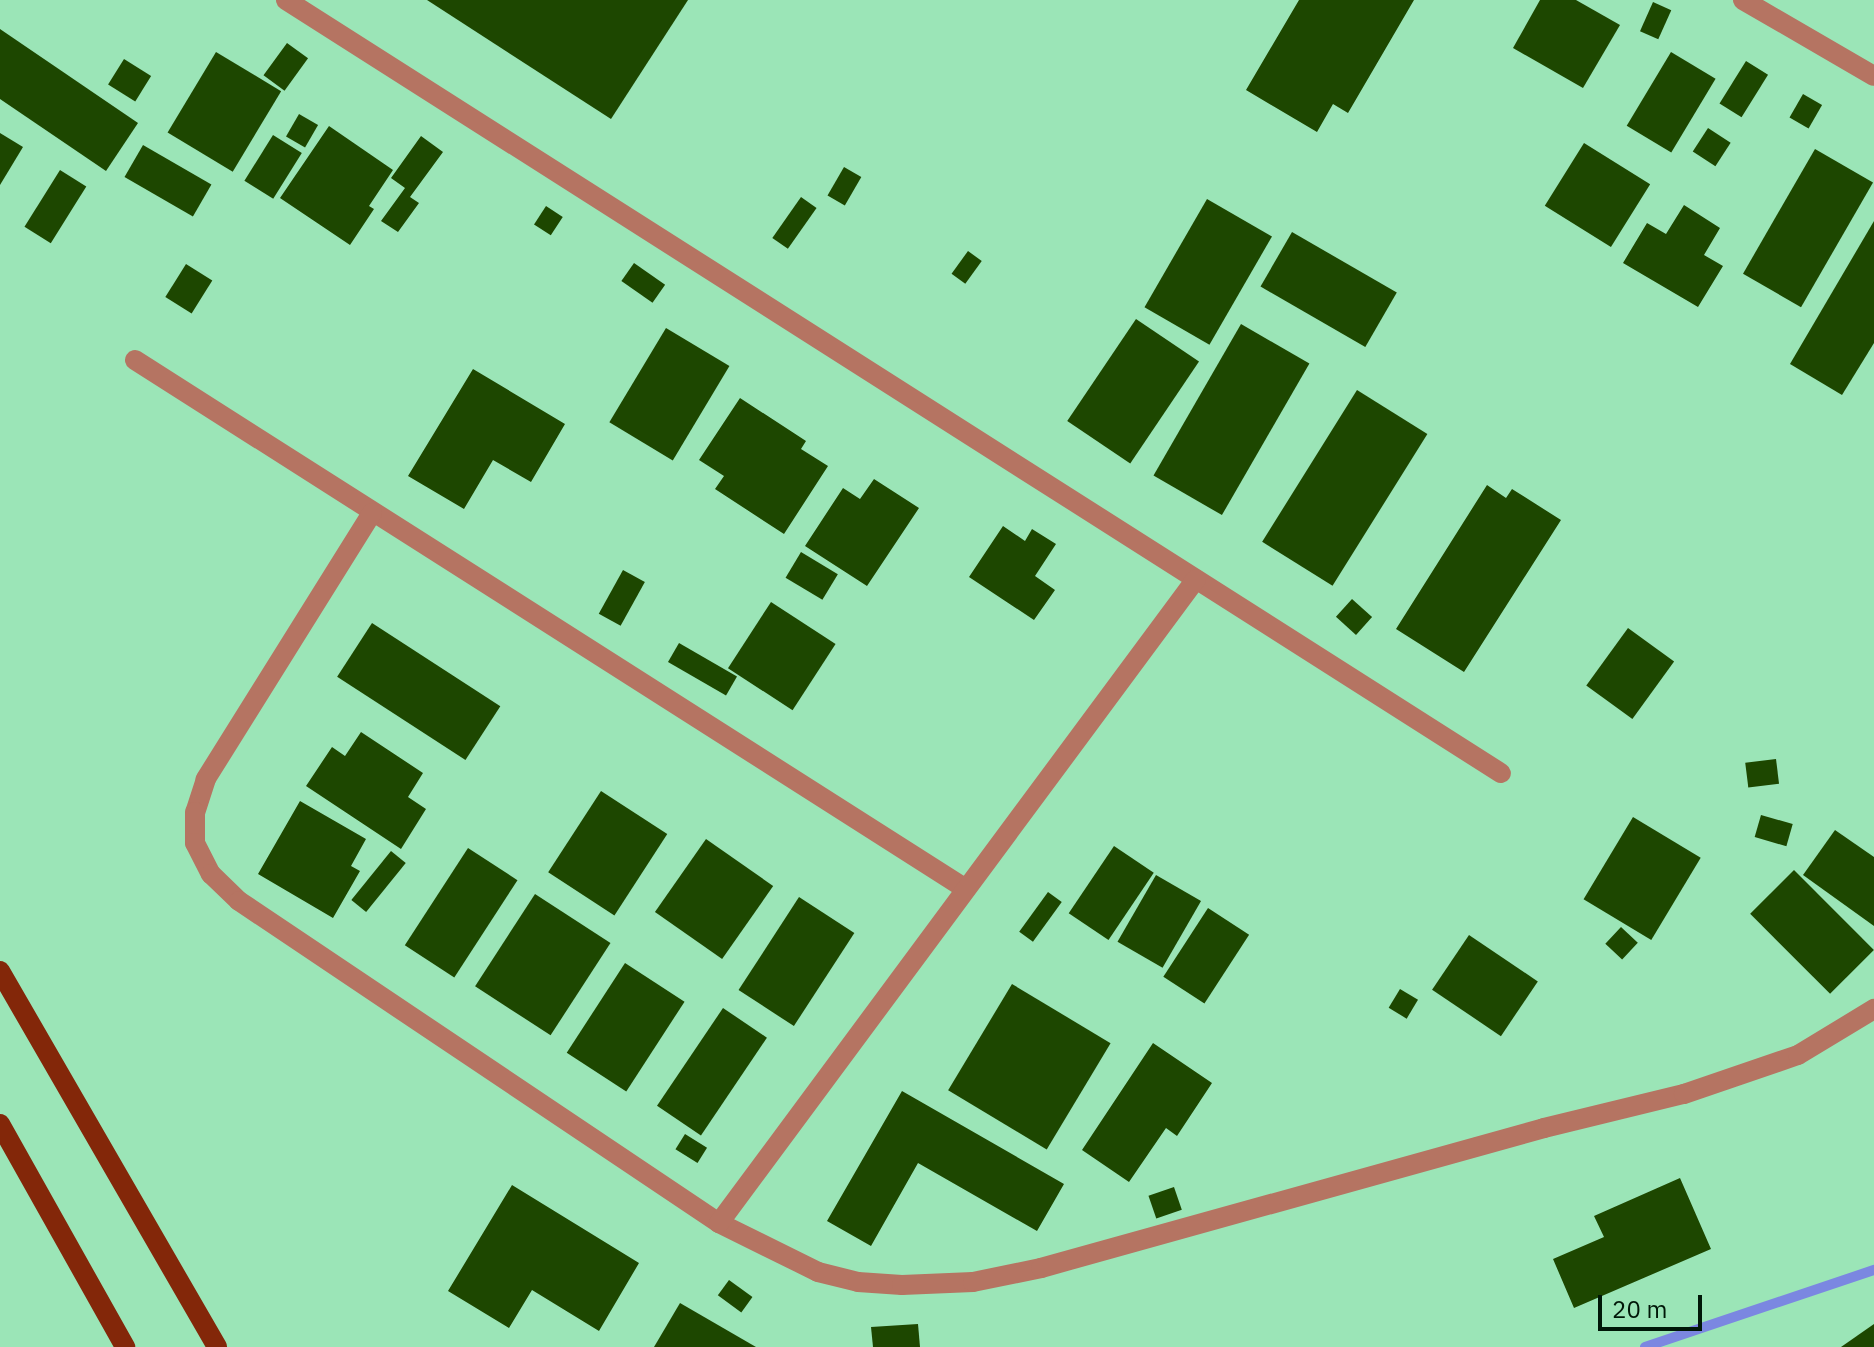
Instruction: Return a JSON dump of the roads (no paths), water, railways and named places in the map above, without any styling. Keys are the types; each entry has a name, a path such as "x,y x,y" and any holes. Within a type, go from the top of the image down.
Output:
{"main road":[{"path":"0,971 217,1347"},
{"path":"0,1124 125,1347"}],"street":[{"path":"286,0 1501,773"},
{"path":"1743,0 1874,76"},
{"path":"135,360 966,889"},
{"path":"372,513 206,779 195,812 195,843 211,874 239,901 719,1223 818,1272 858,1282 902,1285 973,1282 1041,1268 1544,1128 1684,1094 1798,1055 1874,1009"},
{"path":"719,1223 1196,579"}],"waterway":[{"path":"1645,1347 1874,1270"}]}
